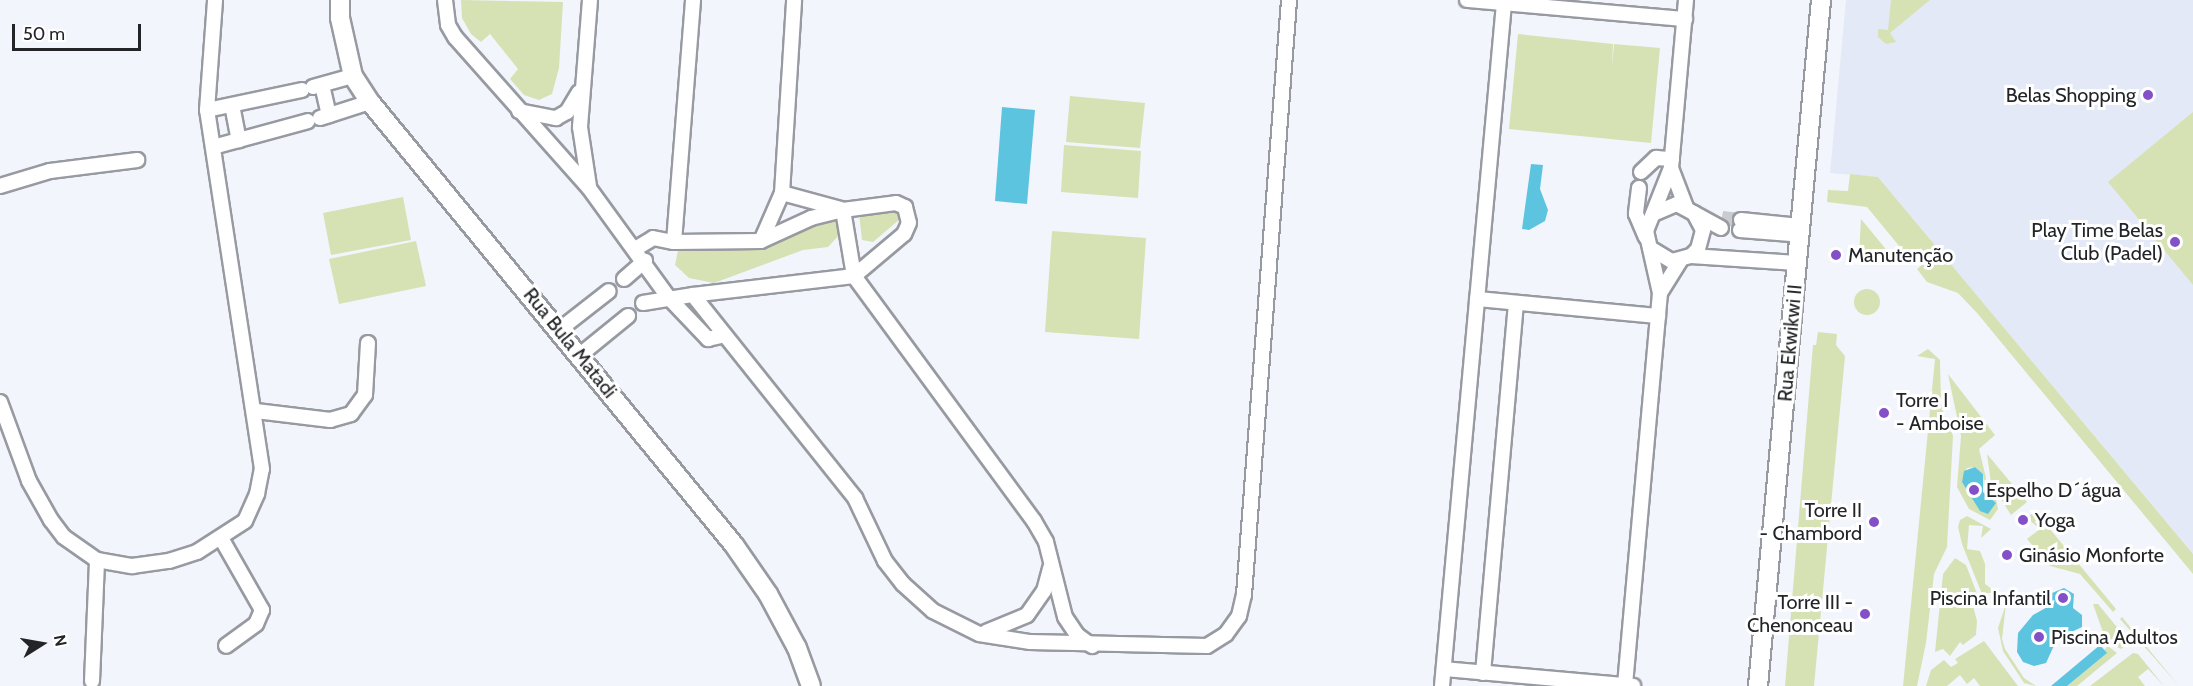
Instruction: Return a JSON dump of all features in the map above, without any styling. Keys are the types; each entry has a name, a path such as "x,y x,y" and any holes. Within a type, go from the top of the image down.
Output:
{"street":[{"path":"0,402 29,481 51,520 64,537 97,560 132,566 169,561 221,538 244,521 257,494 262,469 256,411 207,110 215,0"},
{"name":"Rua Bula Matadi","path":"340,0 340,18 353,76 370,102 734,545 768,594 797,648 811,686"},
{"path":"445,0 448,25 455,38 589,188 645,261 669,298 708,339 725,335"},
{"path":"589,188 580,127 590,0"},
{"path":"674,242 693,0"},
{"path":"761,241 782,193 794,0"},
{"path":"693,295 855,498 885,561 903,584 933,611 979,634 1092,646 1207,646 1226,634 1239,616 1244,595 1289,0"},
{"path":"1467,0 1685,19"},
{"path":"1648,244 1653,214 1672,164 1686,0"},
{"name":"Rua Ekwikwi II","path":"1758,686 1821,0"},
{"path":"1442,686 1504,3"},
{"path":"207,110 353,76"},
{"path":"313,87 319,118"},
{"path":"519,111 556,118 567,111 582,88"},
{"path":"213,147 370,102"},
{"path":"232,105 239,140"},
{"path":"1641,172 1656,158 1672,164 1690,210 1703,230 1698,249 1685,259 1660,293"},
{"path":"0,186 50,171 137,160"},
{"path":"1625,685 1660,293 1648,244 1636,214 1639,188"},
{"path":"782,193 843,210"},
{"path":"635,249 653,238 674,242 761,241 811,218 843,210 896,202 905,207 909,223 904,234 854,276 643,303"},
{"path":"1653,214 1668,205 1690,210 1722,223"},
{"path":"843,210 854,276 1034,522 1046,542 1065,617 1077,635 1092,646"},
{"path":"1740,225 1800,231"},
{"path":"1648,244 1664,259 1797,263"},
{"path":"624,279 645,261"},
{"path":"559,330 609,291"},
{"path":"1477,299 1658,316"},
{"path":"1483,673 1516,303"},
{"path":"580,355 628,316"},
{"path":"256,411 330,420 351,414 365,395 368,343"},
{"path":"221,538 262,610 256,624 226,646"},
{"path":"92,681 97,560"},
{"path":"979,634 1007,627 1027,615 1044,591 1051,563"},
{"path":"1444,669 1633,686"}],"shaded area":[{"name":"Belas Shopping","path":"1846,0 2193,0 2193,554 1878,177 1830,173"}],"green space":[{"path":"461,0 563,2 559,68 552,94 539,100 524,95 510,79 518,69 490,34 481,42 471,34 462,18"},
{"path":"1891,0 1930,0 1890,33 1896,42 1886,44 1878,37 1878,29 1888,30"},
{"path":"1518,34 1613,44 1612,66 1614,44 1660,48 1651,143 1509,129"},
{"path":"1070,96 1145,103 1140,148 1066,142"},
{"name":"Play Time Belas Club (Padel)","path":"2193,112 2193,285 2108,182"},
{"path":"1064,145 1141,151 1138,198 1061,192"},
{"path":"1850,174 1878,177 2193,554 2193,574 1977,313 1958,293 1927,282 1917,269 1929,259 1921,248 1909,258 1867,207 1827,202 1828,190 1848,191"},
{"path":"403,197 411,240 331,255 323,213"},
{"path":"817,207 824,207 840,220 841,233 828,247 803,250 714,283 689,278 675,265 679,246 741,247 793,225"},
{"path":"898,207 900,219 873,242 862,240 859,213"},
{"path":"1861,219 1894,259 1859,257"},
{"path":"1052,231 1146,238 1139,339 1045,332"},
{"path":"416,241 426,286 339,304 329,259"},
{"path":"1867,289 1876,293 1880,302 1876,311 1867,315 1858,311 1854,302 1858,293"},
{"path":"1818,332 1837,334 1836,345 1845,356 1814,686 1785,686 1813,345 1816,345"},
{"path":"1928,349 1940,360 1941,405 1953,436 1947,547 1934,574 1926,643 1917,686 1903,686 1935,359 1917,356"},
{"path":"1948,374 1995,435 1979,449 1986,478 1984,486 1983,474 1975,467 1967,468 1962,482 1977,502 1990,497 1985,494 1984,490 1996,499 1998,509 1990,520 1969,509 1957,487 1961,436"},
{"path":"1987,454 2027,502 2011,515 1991,483"},
{"path":"2035,511 2116,609 2113,612 2080,574 2050,566 2027,539 2040,529 2027,518"},
{"path":"1967,516 1991,529 1981,538 1983,526 1969,525 1967,549 1980,551 1985,564 1985,584 1996,592 1982,594 1962,544 1958,527 1960,520"},
{"path":"1955,558 1966,565 1978,596 1973,606 1977,621 1976,635 1963,645 1960,642 1950,656 1943,649 1935,652 1943,574"},
{"path":"2006,604 2002,639 2005,649 2024,678 2036,686 2024,683 2003,651 1998,628"},
{"path":"2093,604 2098,604 2125,637 2126,645 2121,649 2106,641"},
{"path":"2122,617 2179,686 2120,619"},
{"path":"1984,641 2018,686 1980,686 1974,678 1967,684 1960,675 1947,686 1926,686 1931,670 1944,660 1951,667 1958,663 1955,659"},
{"path":"2108,646 2117,653 2077,686 2067,686 2106,653 2104,650"},
{"path":"2133,653 2138,654 2164,686 2148,669 2138,677 2145,686 2090,686"}],"water":[{"path":"1002,107 1035,110 1027,204 995,201"},
{"path":"1531,164 1543,165 1540,189 1548,210 1545,221 1529,230 1522,229"},
{"name":"Espelho D´água","path":"1975,467 1983,474 1983,492 1996,503 1988,514 1980,511 1962,482 1964,471"},
{"name":"Piscina Adultos","path":"2064,588 2074,594 2073,608 2082,615 2082,627 2057,639 2046,663 2034,666 2023,662 2017,652 2018,633 2033,615 2051,605 2052,593"},
{"path":"2100,645 2107,653 2067,686 2051,686"}],"tunnel":[{"path":"1722,218 1741,220"}],"place":[{"name":"Belas Shopping","path":"2148,95"},
{"name":"Play Time Belas Club (Padel)","path":"2175,242"},
{"name":"Manutenção","path":"1836,255"},
{"name":"Torre I - Amboise","path":"1884,413"},
{"name":"Espelho D´água","path":"1974,490"},
{"name":"Yoga","path":"2023,520"},
{"name":"Torre II - Chambord","path":"1874,522"},
{"name":"Ginásio Monforte","path":"2007,555"},
{"name":"Piscina Infantil","path":"2063,598"},
{"name":"Torre III - Chenonceau","path":"1865,614"},
{"name":"Piscina Adultos","path":"2039,637"}]}
